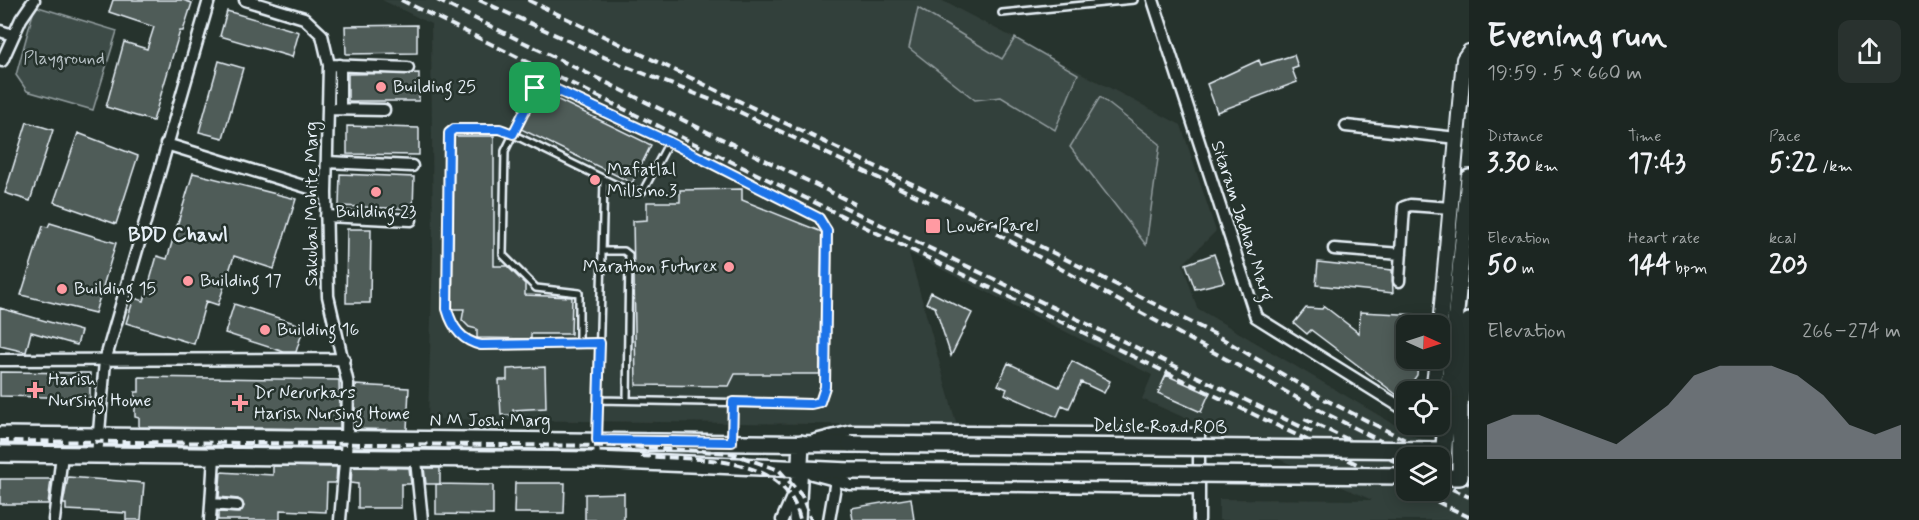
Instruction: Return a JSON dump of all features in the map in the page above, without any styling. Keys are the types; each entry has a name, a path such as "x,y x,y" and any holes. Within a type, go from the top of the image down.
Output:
{"main road":[{"path":"1464,477 1464,450 1454,404 1469,178"},
{"path":"1443,447 1454,404 1469,321"},
{"name":"N M Joshi Marg","path":"0,435 801,443"},
{"path":"798,514 801,443"},
{"name":"Delisle Road ROB","path":"801,443 1396,450"},
{"path":"0,454 213,458 597,460 800,475 850,471 1396,476"}],"street":[{"path":"2,60 13,35 34,0"},
{"path":"97,456 105,362 209,0"},
{"name":"Sakubai Mohite Marg","path":"245,0 304,18 322,35 335,65 328,109 326,216 328,296 345,359 348,384 346,459 340,520"},
{"name":"Sitaram Jadhav Marg","path":"1153,0 1256,317 1396,404"},
{"path":"0,31 13,35"},
{"path":"1441,315 1464,59 1469,52"},
{"path":"340,109 335,65 408,68"},
{"path":"328,109 384,110"},
{"path":"1346,126 1457,138"},
{"path":"166,144 326,193"},
{"path":"327,162 412,166"},
{"path":"1399,281 1406,205 1451,208"},
{"path":"326,216 411,220"},
{"path":"1334,249 1401,254"},
{"path":"0,360 105,362 345,359"},
{"path":"1450,427 1469,428"},
{"path":"801,443 851,431 1199,434 1199,520"},
{"path":"56,520 62,455"},
{"path":"210,520 213,458"},
{"path":"416,460 422,520"},
{"path":"782,520 800,475 850,484 1198,488"},
{"path":"829,520 836,480"},
{"path":"211,504 237,506"}],"lane":[{"path":"1002,13 1134,0"},
{"path":"579,343 579,293 536,288 503,255 505,151 535,88 540,84 669,142 819,218 827,231 823,397 820,402 811,404 598,400"},
{"path":"600,343 481,345 459,334 450,320 447,309 449,133 454,129 500,129 629,191 643,191 669,142"},
{"path":"597,460 604,179"},
{"path":"602,251 624,251 629,255 627,399"},
{"path":"732,442 733,402"}],"shaded area":[{"path":"382,0 941,0 1181,125 1216,231 1183,264 1197,308 1396,425 1396,435 1412,435 1437,447 1396,447 1396,501 1450,501 1450,453 1469,462 1469,520 1219,520 1219,499 1372,500 1142,399 1152,375 909,253 957,426 428,419 433,252 431,24"}],"green space":[{"name":"Playground","path":"35,6 117,31 93,110 27,91 16,75"},
{"path":"918,8 1002,59 1015,38 1078,74 1055,130 1001,97 975,100 909,48"},
{"path":"1100,97 1160,144 1146,245 1070,147"}],"building":[{"path":"113,0 183,0 192,3 183,31 180,31 153,121 106,107 124,42 147,49 154,27 109,12"},
{"path":"227,11 299,32 292,57 220,36"},
{"path":"417,25 417,53 346,54 345,26"},
{"path":"1294,55 1298,67 1292,69 1297,82 1217,112 1207,84 1259,60 1261,65"},
{"path":"219,61 243,68 223,138 199,132"},
{"name":"Building 25","path":"419,73 419,101 348,101 348,74"},
{"path":"540,91 651,145 632,183 521,129"},
{"path":"27,122 53,130 30,201 5,193"},
{"path":"347,126 419,128 419,155 347,154"},
{"path":"78,133 138,156 116,224 54,202"},
{"path":"454,136 494,136 494,266 507,266 525,284 525,295 572,297 571,334 531,334 531,339 477,338 477,329 469,327 462,320 464,309 452,309"},
{"path":"193,173 296,199 274,269 234,256 218,305 206,301 194,344 126,323 134,298 144,301 157,256 167,259"},
{"name":"Building 23","path":"340,174 414,177 413,209 339,206"},
{"name":"Marathon Futurex","path":"742,189 742,200 822,232 820,374 735,374 729,386 636,385 633,221 647,220 647,202 680,202 680,190"},
{"path":"50,223 116,243 95,313 21,295 43,226 48,227"},
{"path":"347,229 371,229 370,303 346,303"},
{"path":"1214,254 1224,282 1195,289 1186,264"},
{"path":"1318,262 1392,270 1393,293 1316,285"},
{"path":"931,292 972,313 951,356 935,307 926,303"},
{"name":"Building 16","path":"234,304 304,326 296,352 284,352 225,333"},
{"path":"1324,306 1359,333 1360,312 1421,315 1396,315 1396,369 1417,369 1413,381 1396,381 1396,394 1311,330 1307,334 1294,323 1306,308 1322,309"},
{"path":"0,308 81,331 77,345 31,332 26,352 0,346"},
{"path":"1072,361 1110,381 1104,393 1081,382 1069,408 1062,405 1057,417 1005,394 1007,389 998,385 1008,363 1059,387"},
{"path":"545,367 546,408 513,410 514,415 501,415 499,380 507,380 507,369"},
{"path":"0,372 90,373 90,398 0,396"},
{"path":"1166,375 1209,394 1201,412 1158,393"},
{"path":"139,377 339,380 340,429 139,427 139,418 135,417 135,392 139,392"},
{"path":"355,385 409,388 407,430 355,429"},
{"path":"273,466 337,467 336,483 327,483 326,512 280,510 280,520 218,520 218,512 240,513 244,506 238,499 219,497 221,472 273,475"},
{"path":"352,467 409,468 411,484 401,484 401,508 358,508 358,484 351,483"},
{"path":"424,468 440,468 440,484 426,484"},
{"path":"68,477 144,483 141,520 126,520 126,513 66,510 66,504 63,504"},
{"path":"0,479 51,479 48,504 0,504"},
{"path":"515,483 565,483 564,513 514,513"},
{"path":"436,484 493,485 493,515 436,514"},
{"path":"624,493 624,520 585,520 585,494"},
{"path":"911,498 914,520 853,520 851,508"}],"railway":[{"path":"401,0 924,256 1396,483"},
{"path":"437,0 855,204"},
{"path":"479,0 617,63 729,107 929,202"},
{"path":"528,0 1000,226 1216,335 1326,400 1469,472"},
{"path":"842,206 1312,432"},
{"path":"997,234 1321,411 1396,449"},
{"path":"1304,419 1396,462"},
{"path":"0,441 625,446 731,453 779,470 802,496 811,520"},
{"path":"641,456 710,460 735,464 757,471 777,482 791,498 800,520"},
{"path":"1450,475 1469,484"},
{"path":"1450,488 1469,497"},
{"path":"1436,501 1469,517"}],"place":[{"name":"Building 25","path":"381,87"},
{"name":"Mafatlal Mills no.3","path":"595,180"},
{"name":"Building 23","path":"376,192"},
{"name":"Lower Parel","path":"933,226"},
{"name":"Marathon Futurex","path":"729,267"},
{"name":"Building 17","path":"188,281"},
{"name":"Building 15","path":"62,289"},
{"name":"Building 16","path":"265,330"},
{"name":"Harish Nursing Home","path":"35,390"},
{"name":"Dr Nerurkars Harish Nursing Home","path":"240,403"}],"district":[{"name":"BDD Chawl","path":"178,235"}],"route":[{"path":"544,84 669,142 819,218 825,224 827,231 825,387 820,402 811,404 733,402 732,442 597,440 600,343 481,345 474,344 454,329 447,309 449,133 454,129 500,129 513,134 535,88 544,84"}]}
